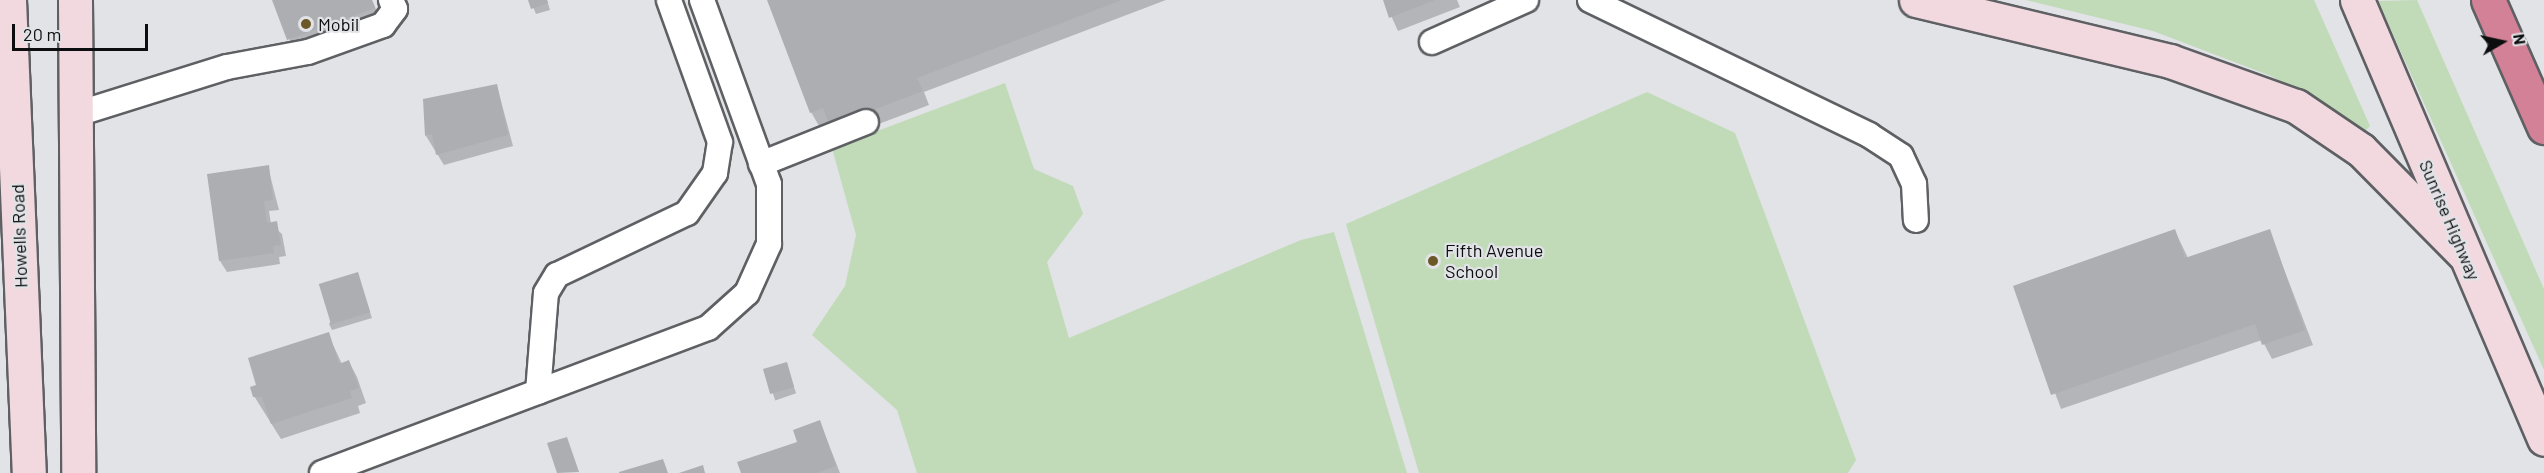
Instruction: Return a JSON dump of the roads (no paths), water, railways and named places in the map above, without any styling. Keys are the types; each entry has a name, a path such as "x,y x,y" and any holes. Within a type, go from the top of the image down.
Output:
{"highway":[{"path":"2488,0 2544,127"}],"main road":[{"name":"Howells Road","path":"9,0 29,473"},
{"path":"75,0 78,473"},
{"path":"1916,0 2170,61 2296,106 2361,150 2464,254"},
{"name":"Sunrise Highway","path":"2357,0 2544,439"}],"lane":[{"path":"77,114 227,67 308,52 383,25 394,9 391,0"},
{"path":"538,392 546,293 557,275 687,213 715,172 720,142 669,0"},
{"path":"322,473 708,328 747,293 770,244 769,184 702,0"},
{"path":"1432,42 1526,0"},
{"path":"1590,0 1869,135 1901,156 1914,184 1916,220"},
{"path":"761,164 866,122"}],"place":[{"name":"Mobil","path":"306,24"},
{"name":"Fifth Avenue School","path":"1433,261"}]}
